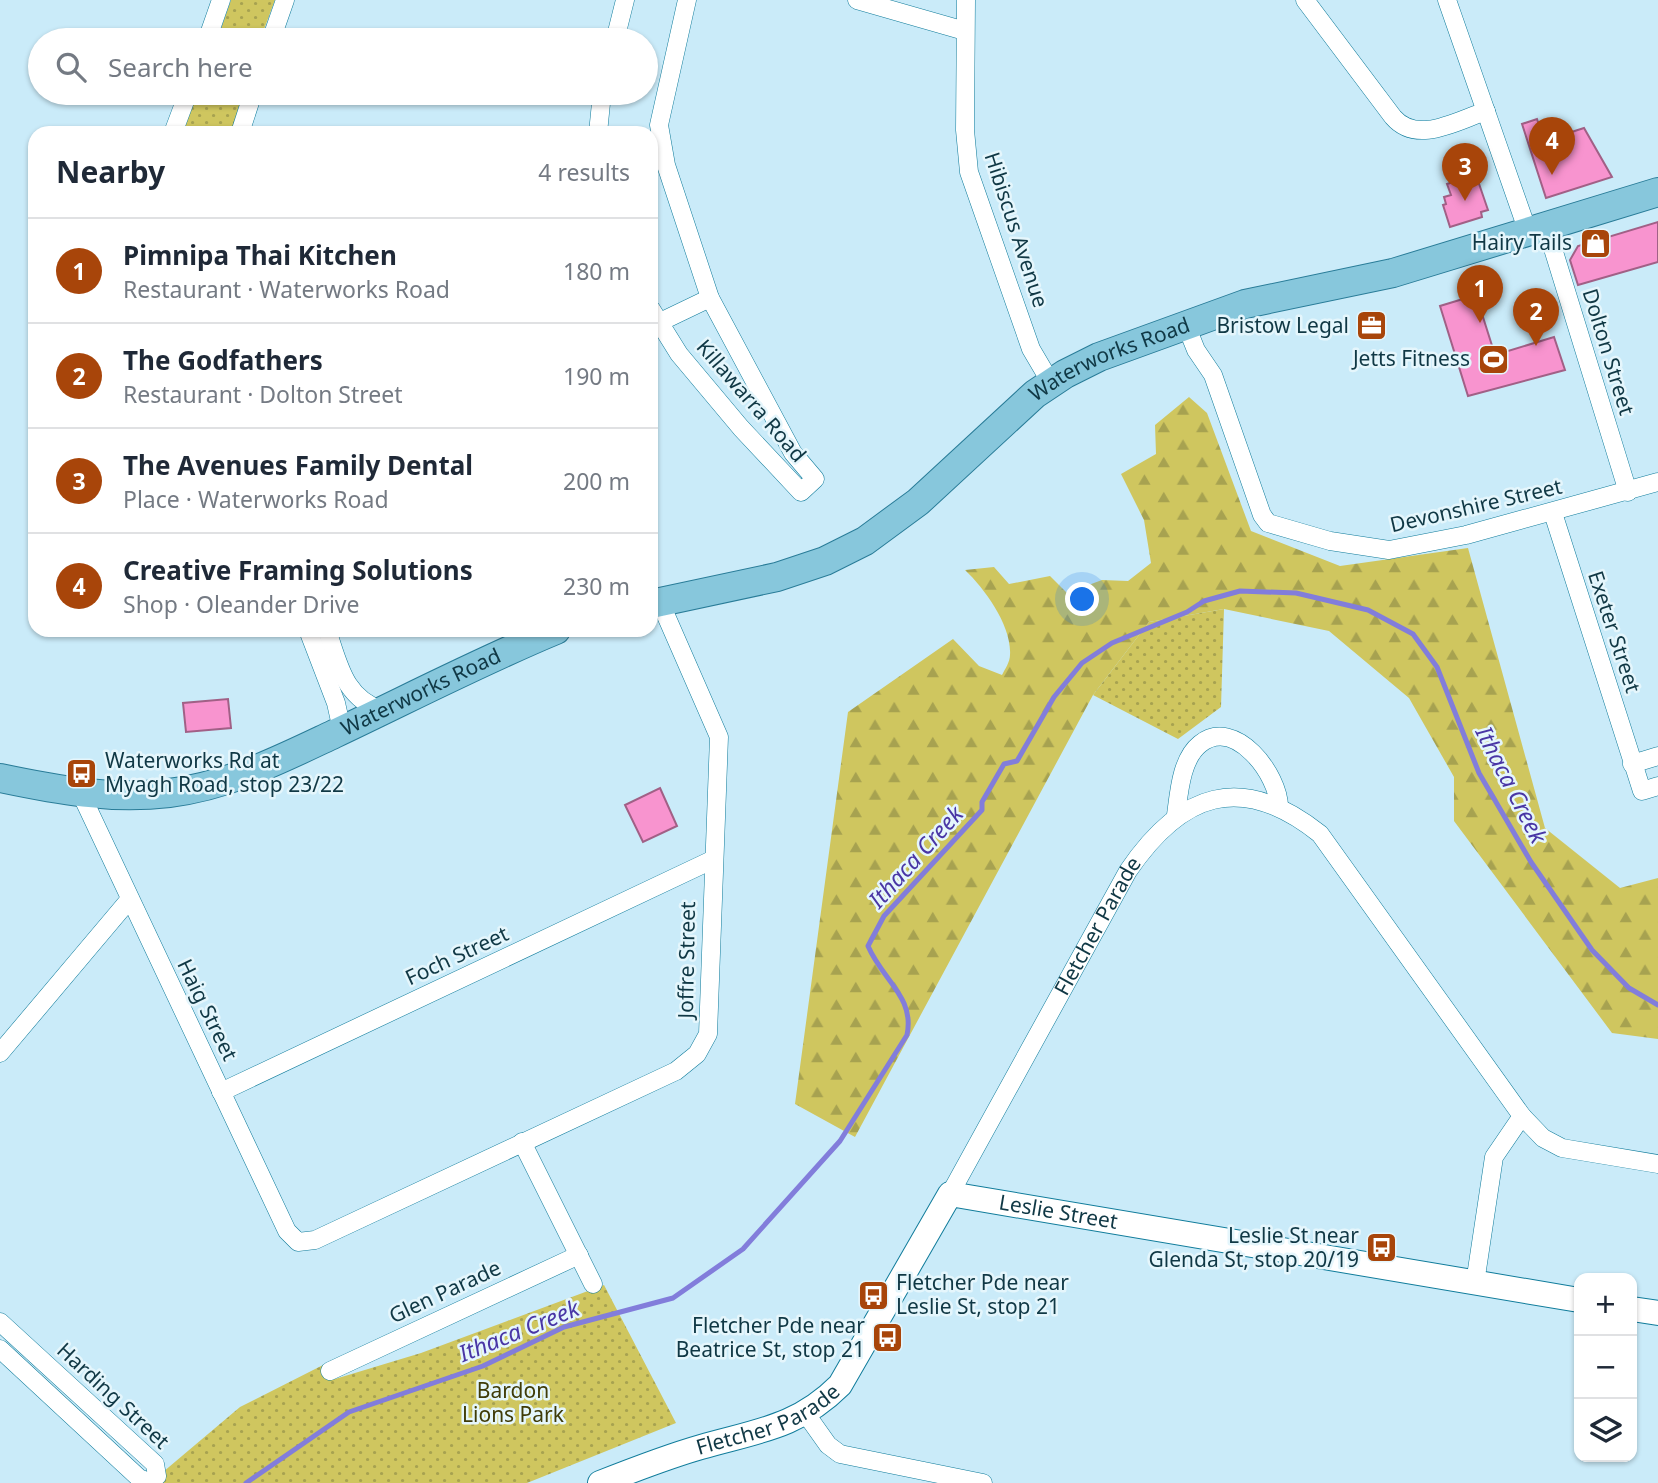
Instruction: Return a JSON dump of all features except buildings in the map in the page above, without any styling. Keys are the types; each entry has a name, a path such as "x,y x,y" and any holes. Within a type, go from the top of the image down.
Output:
{"main road":[{"name":"Waterworks Road","path":"658,603 777,578 825,561 865,541 918,502 1051,383 1099,357 1267,298 1393,273 1658,192"},
{"name":"Waterworks Road","path":"0,778 81,794 132,796 194,789 261,768 541,637"}],"street":[{"path":"210,28 221,0"},
{"path":"275,28 285,0"},
{"path":"618,28 625,0"},
{"name":"Killawarra Road","path":"658,322 679,354 762,452 801,492 815,479 801,466 710,298 666,164 659,125 687,0"},
{"path":"858,0 965,31"},
{"name":"Hibiscus Avenue","path":"967,0 965,131 969,172 1031,349 1051,383"},
{"path":"1305,0 1393,117 1406,130 1423,132 1486,111"},
{"name":"Dolton Street","path":"1447,0 1486,111 1537,229 1628,492"},
{"path":"176,126 184,105"},
{"path":"242,126 249,105"},
{"path":"599,126 601,105"},
{"name":"Killawarra Road","path":"658,315 710,298"},
{"name":"Devonshire Street","path":"1186,325 1196,350 1213,375 1262,515 1268,523 1330,541 1389,550 1466,535 1658,482"},
{"path":"762,452 775,440 777,424"},
{"name":"Exeter Street","path":"1553,513 1642,791 1658,786"},
{"name":"Joffre Street","path":"298,1242 314,1240 676,1071 697,1055 708,1034 712,860 719,737 658,607"},
{"path":"313,637 355,696 383,711"},
{"path":"327,637 326,653 342,730"},
{"path":"1176,815 1179,791 1188,761 1202,742 1214,738 1232,740 1260,760 1276,786 1279,807"},
{"path":"1632,764 1658,756"},
{"name":"Haig Street","path":"81,794 128,900 287,1231 298,1242"},
{"name":"Fletcher Parade","path":"600,1483 674,1455 770,1430 806,1414 840,1385 950,1194 1128,871 1150,839 1176,815 1199,804 1224,799 1247,799 1279,807 1320,834 1522,1116 1543,1138 1562,1148 1658,1164"},
{"name":"Foch Street","path":"220,1092 712,860"},
{"path":"0,1052 128,900"},
{"path":"1475,1283 1494,1157 1522,1116"},
{"path":"522,1142 593,1284"},
{"name":"Leslie Street","path":"950,1194 1574,1299"},
{"name":"Glen Parade","path":"330,1371 579,1255"},
{"path":"1637,1310 1658,1313"},
{"name":"Harding Street","path":"0,1322 155,1464 157,1476 149,1482 139,1478 0,1349"},
{"path":"806,1414 828,1445 840,1454 914,1476 984,1483"}],"green space":[{"path":"231,0 275,0 264,28 221,28"},
{"path":"192,105 239,105 233,126 185,126"},
{"path":"1189,397 1207,413 1251,531 1340,566 1468,548 1545,828 1620,888 1658,878 1658,1039 1612,1033 1454,821 1454,777 1409,698 1329,631 1224,609 1149,622 1093,695 855,1137 795,1104 848,712 953,639 979,666 1002,675 1010,658 1007,632 989,598 965,570 994,567 1009,584 1050,576 1067,593 1102,580 1128,581 1151,563 1144,520 1121,474 1156,454 1155,425"},
{"path":"1224,609 1221,707 1178,739 1093,695 1149,622"},
{"name":"Bardon Lions Park","path":"604,1285 676,1423 527,1483 150,1483 240,1407 325,1364 335,1379 421,1353"}],"waterway":[{"name":"Ithaca Creek","path":"246,1483 349,1412 483,1366 564,1327 673,1298 743,1249 840,1141 907,1035 908,1022 902,999 868,946 884,916 982,810 982,802 1004,764 1017,761 1054,697 1082,663 1112,643 1187,612 1204,601 1240,591 1296,593 1368,610 1413,634 1437,667 1479,773 1531,862 1592,950 1629,988 1658,1005"}],"place":[{"name":"Creative Framing Solutions","path":"1552,175"},
{"name":"The Avenues Family Dental","path":"1465,201"},
{"name":"Hairy Tails","path":"1595,243"},
{"name":"Pimnipa Thai Kitchen","path":"1480,323"},
{"name":"Bristow Legal","path":"1372,326"},
{"name":"The Godfathers","path":"1536,346"},
{"name":"Jetts Fitness","path":"1493,359"},
{"name":"Waterworks Rd at Myagh Road, stop 23/22","path":"82,773"},
{"name":"Leslie St near Glenda St, stop 20/19","path":"1382,1248"},
{"name":"Fletcher Pde near Leslie St, stop 21","path":"873,1295"},
{"name":"Fletcher Pde near Beatrice St, stop 21","path":"888,1338"}]}
